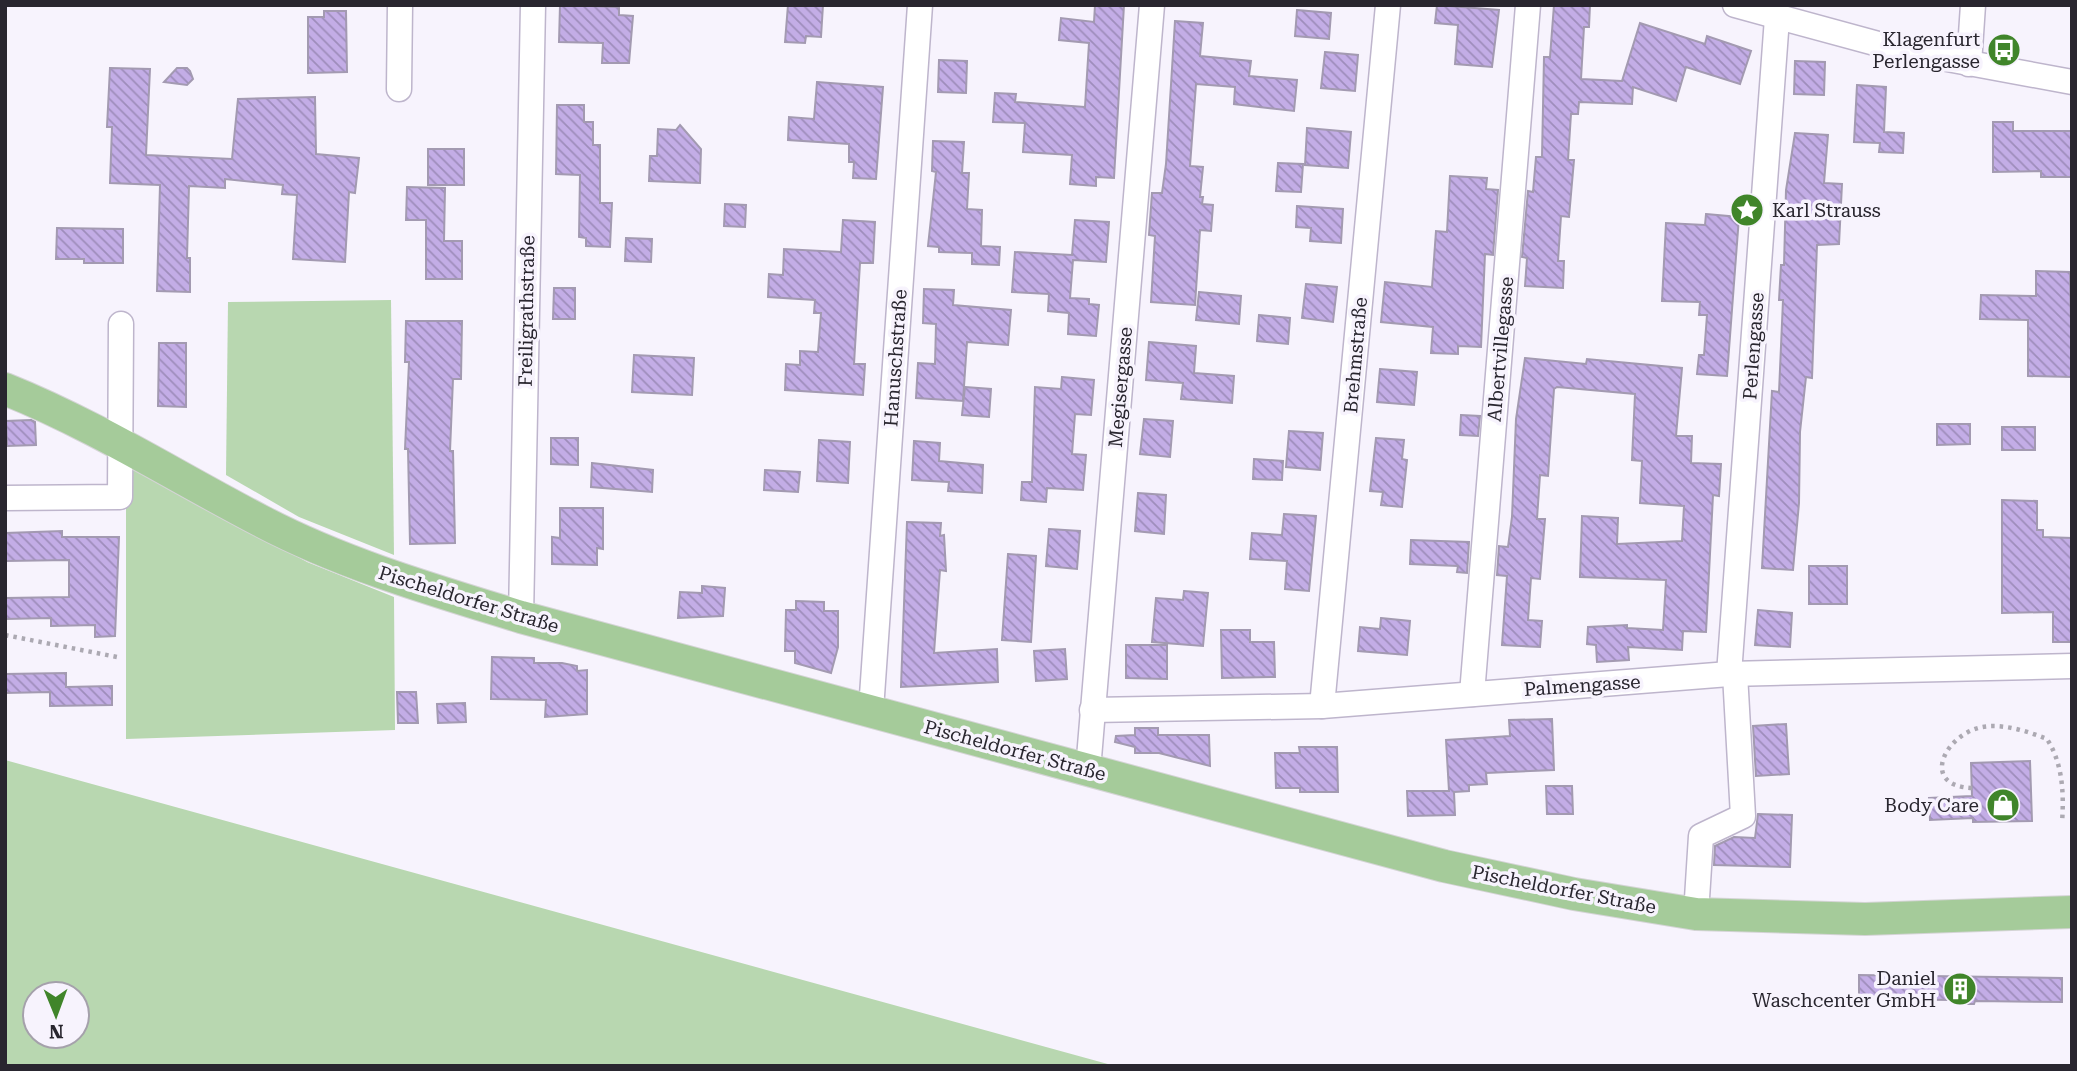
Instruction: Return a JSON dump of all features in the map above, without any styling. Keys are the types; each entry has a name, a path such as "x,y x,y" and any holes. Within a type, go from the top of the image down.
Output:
{"main road":[{"name":"Pischeldorfer Straße","path":"5,389 120,443 263,522 326,551 401,580 521,617 1444,866 1574,894 1696,914 1865,919 2072,912"}],"street":[{"path":"399,89 400,5"},
{"name":"Freiligrathstraße","path":"521,617 533,5"},
{"name":"Hanuschstraße","path":"871,710 920,5"},
{"name":"Megisergasse","path":"1087,770 1152,5"},
{"name":"Brehmstraße","path":"1322,705 1388,5"},
{"name":"Albertvillegasse","path":"1472,694 1528,5"},
{"path":"1969,64 1973,5"},
{"path":"1739,6 1777,18 1969,64 2072,82"},
{"name":"Perlengasse","path":"1696,914 1701,836 1744,816 1732,674 1777,18"},
{"path":"5,498 120,497 121,324"},
{"name":"Palmengasse","path":"1092,709 1322,705 1732,674 2072,666"}],"path":[{"path":"5,635 117,657"},
{"path":"1972,788 1955,785 1941,767 1941,759 1946,751 1965,733 1980,727 1998,726 2047,739 2057,755 2062,823"}],"green space":[{"path":"391,300 394,555 299,517 226,475 228,302"},
{"path":"126,462 307,562 394,597 395,730 126,739"},
{"path":"5,760 1115,1066 5,1066"}],"building":[{"path":"560,5 619,7 619,15 633,16 629,63 602,63 603,43 559,42"},
{"path":"788,5 823,5 821,37 806,36 805,43 785,42"},
{"path":"1095,5 1124,5 1114,178 1096,177 1096,186 1070,184 1072,155 1023,152 1025,123 993,122 995,93 1016,94 1015,102 1085,107 1089,43 1059,40 1061,18 1094,22"},
{"path":"1437,5 1499,10 1492,67 1455,64 1458,25 1435,23"},
{"path":"1554,5 1590,5 1589,27 1584,27 1581,79 1622,81 1640,23 1705,44 1707,36 1751,51 1740,84 1686,67 1676,101 1633,87 1632,104 1579,102 1578,114 1571,114 1568,160 1574,160 1569,217 1561,216 1558,261 1564,261 1563,288 1525,286 1527,258 1522,257 1528,191 1533,192 1536,157 1542,157 1544,57 1550,57"},
{"path":"1297,10 1331,13 1329,39 1295,36"},
{"path":"324,11 346,11 347,72 308,73 308,17 324,17"},
{"path":"1175,21 1203,23 1200,56 1251,61 1249,76 1297,80 1294,111 1234,104 1235,87 1196,84 1190,166 1203,167 1200,197 1203,197 1202,204 1213,205 1211,231 1200,230 1195,305 1151,302 1155,236 1149,235 1152,193 1162,193 1166,164"},
{"path":"1325,52 1358,55 1355,91 1321,88"},
{"path":"939,60 967,61 966,93 938,92"},
{"path":"1795,61 1825,62 1824,95 1794,94"},
{"path":"110,68 150,69 146,155 232,159 238,99 315,97 316,154 359,158 355,193 349,192 345,262 293,259 297,195 282,194 283,185 225,179 225,188 189,186 187,258 190,258 190,292 157,291 160,185 110,183 112,127 107,127"},
{"path":"177,68 187,68 190,71 193,79 187,85 164,82"},
{"path":"817,82 883,87 876,179 853,178 854,162 849,162 849,144 788,140 789,117 814,119"},
{"path":"1857,85 1886,87 1884,132 1904,133 1903,153 1879,152 1880,143 1854,142"},
{"path":"557,105 584,105 584,122 593,122 593,145 600,145 600,203 612,203 610,247 586,246 586,238 579,237 580,175 556,174"},
{"path":"1993,122 2013,122 2013,131 2072,131 2072,177 2041,177 2041,171 1993,172"},
{"path":"680,125 701,149 700,183 649,181 650,156 657,156 658,129 676,130"},
{"path":"1307,128 1351,132 1348,168 1305,165"},
{"path":"1795,133 1828,135 1824,183 1842,184 1839,244 1817,245 1812,378 1806,377 1800,432 1799,503 1793,570 1762,568 1772,391 1779,392 1783,300 1779,300 1781,265 1784,265 1786,190"},
{"path":"933,141 964,142 962,173 969,173 967,209 982,210 981,246 1000,247 999,265 972,264 972,253 939,252 939,247 928,246 936,172 932,171"},
{"path":"428,149 464,149 464,185 428,185"},
{"path":"1278,163 1303,164 1301,192 1276,191"},
{"path":"1450,176 1487,178 1486,189 1498,190 1493,255 1485,254 1481,347 1458,346 1458,354 1431,353 1433,327 1381,322 1385,282 1432,287 1436,231 1447,232"},
{"path":"407,187 445,188 444,241 462,241 462,279 426,279 426,220 406,220"},
{"path":"725,204 746,205 745,227 724,226"},
{"path":"1297,206 1343,209 1341,243 1310,241 1311,228 1296,227"},
{"path":"1706,214 1739,217 1727,376 1697,374 1699,355 1704,355 1707,315 1699,315 1700,302 1662,301 1666,223 1705,225"},
{"path":"843,220 875,222 873,263 860,263 854,364 865,364 863,395 785,390 786,364 800,365 800,351 818,352 821,313 814,313 815,300 768,297 769,274 783,275 784,249 841,252"},
{"path":"1075,220 1109,222 1106,262 1073,260 1070,298 1089,299 1089,304 1099,305 1096,336 1068,334 1069,313 1048,311 1049,294 1012,292 1015,252 1072,255"},
{"path":"57,228 123,229 123,263 84,263 84,259 56,259"},
{"path":"626,238 652,239 651,262 625,261"},
{"path":"2036,271 2070,272 2072,377 2028,376 2028,320 1980,319 1981,295 2036,296"},
{"path":"1306,284 1337,287 1333,322 1302,318"},
{"path":"554,288 575,288 575,319 553,319"},
{"path":"924,289 954,290 953,305 1011,310 1008,345 967,342 963,401 916,398 918,363 935,364 936,324 923,323"},
{"path":"1199,292 1241,296 1239,324 1196,320"},
{"path":"1259,315 1290,318 1288,344 1257,341"},
{"path":"406,321 462,321 461,379 453,379 450,451 453,451 455,543 410,544 408,449 405,449 409,362 405,362"},
{"path":"1149,342 1196,346 1194,373 1234,376 1232,403 1181,399 1183,383 1146,380"},
{"path":"159,343 186,343 186,407 158,406"},
{"path":"634,355 694,358 692,395 632,392"},
{"path":"1525,358 1586,364 1587,359 1682,368 1676,436 1692,436 1691,463 1721,464 1719,496 1713,495 1706,632 1683,631 1682,650 1628,647 1629,660 1597,662 1596,645 1587,644 1588,627 1627,625 1627,628 1663,630 1666,580 1580,577 1582,516 1618,518 1617,544 1682,541 1684,506 1640,503 1642,461 1632,460 1635,394 1557,387 1554,389 1548,476 1540,475 1537,519 1545,519 1540,579 1531,578 1528,620 1542,621 1540,647 1502,645 1507,576 1497,575 1499,546 1508,547 1512,517 1516,419"},
{"path":"1380,369 1417,372 1414,405 1377,402"},
{"path":"1062,377 1094,380 1091,415 1075,414 1072,454 1086,455 1083,490 1047,488 1046,502 1021,500 1022,482 1032,482 1035,387 1061,389"},
{"path":"965,387 991,389 989,417 962,415"},
{"path":"1461,415 1480,416 1478,436 1460,435"},
{"path":"1144,419 1173,421 1170,457 1140,454"},
{"path":"6,421 35,422 36,445 7,446"},
{"path":"1937,424 1970,424 1970,444 1937,445"},
{"path":"2002,427 2035,427 2035,450 2002,450"},
{"path":"1289,431 1323,433 1320,470 1286,467"},
{"path":"551,438 578,438 578,465 551,464"},
{"path":"1376,438 1404,440 1402,459 1407,460 1402,507 1381,505 1383,492 1370,491"},
{"path":"819,440 850,442 848,483 817,481"},
{"path":"914,441 940,443 939,461 983,465 982,493 948,491 949,482 912,480"},
{"path":"1254,459 1283,461 1282,480 1253,479"},
{"path":"592,463 653,470 652,492 591,487"},
{"path":"765,470 800,472 798,492 764,490"},
{"path":"1138,493 1166,495 1164,534 1135,531"},
{"path":"2002,500 2037,501 2037,530 2043,530 2043,537 2072,538 2072,642 2053,642 2053,612 2002,613"},
{"path":"560,508 603,508 603,549 597,548 597,565 552,564 552,537 560,538"},
{"path":"1284,514 1316,516 1309,591 1285,589 1287,561 1250,559 1252,533 1282,535"},
{"path":"907,522 941,523 940,536 944,535 946,571 940,570 934,653 997,649 998,682 901,687"},
{"path":"1049,529 1080,531 1077,569 1046,566"},
{"path":"62,531 62,537 119,537 115,636 95,637 95,625 51,626 51,618 6,619 6,598 69,597 69,560 6,561 6,533"},
{"path":"1411,540 1469,542 1467,573 1457,572 1458,566 1410,564"},
{"path":"1008,554 1036,556 1031,642 1002,640"},
{"path":"1809,566 1847,566 1847,604 1809,604"},
{"path":"702,586 725,588 723,616 678,618 680,592 702,593"},
{"path":"1184,591 1208,593 1203,646 1152,642 1156,598 1183,600"},
{"path":"796,601 824,602 824,611 838,611 838,647 831,673 795,663 795,651 785,651 786,610 796,610"},
{"path":"1758,610 1792,613 1790,647 1755,645"},
{"path":"1381,618 1410,621 1407,655 1358,651 1360,627 1380,629"},
{"path":"1221,630 1250,630 1250,642 1274,642 1275,677 1222,678"},
{"path":"1126,645 1167,645 1167,679 1126,678"},
{"path":"1065,649 1067,679 1036,681 1034,651"},
{"path":"492,657 534,658 534,663 562,663 577,666 577,671 587,670 587,714 545,717 546,700 491,699"},
{"path":"66,673 66,687 112,686 112,705 50,706 50,692 5,693 5,674"},
{"path":"397,692 416,692 418,723 398,723"},
{"path":"465,703 466,722 438,723 437,704"},
{"path":"1552,719 1554,770 1486,773 1487,784 1469,785 1469,791 1454,792 1455,815 1408,816 1407,791 1449,791 1446,740 1510,736 1509,720"},
{"path":"1786,724 1789,774 1756,776 1753,726"},
{"path":"1135,728 1158,728 1158,735 1209,735 1210,766 1159,753 1135,753 1135,747 1115,742 1116,736 1135,735"},
{"path":"1299,747 1337,747 1338,792 1300,792 1300,788 1276,788 1275,753 1300,753"},
{"path":"2030,761 2032,821 1973,822 1973,818 1930,820 1929,798 1972,796 1971,763"},
{"path":"1546,786 1572,786 1573,814 1547,814"},
{"path":"1758,814 1792,815 1790,867 1714,865 1715,846 1734,837 1755,838"},
{"name":"Daniel Waschcenter GmbH","path":"1859,975 2062,978 2062,1002 1975,1001 1974,1004 1954,1004 1954,1000 1859,999"}],"place":[{"name":"Klagenfurt Perlengasse","path":"2004,50"},
{"name":"Karl Strauss","path":"1747,210"},
{"name":"Body Care","path":"2003,805"},
{"name":"Daniel Waschcenter GmbH","path":"1960,989"}]}
